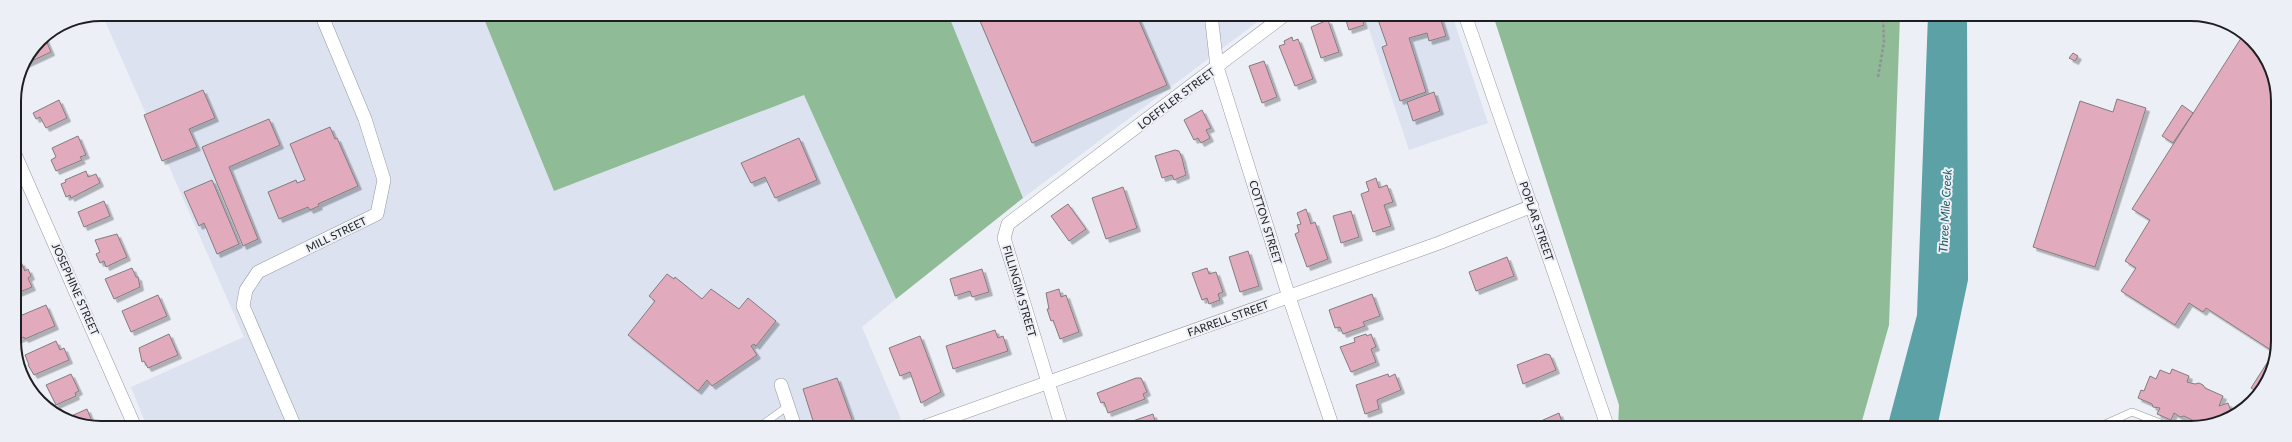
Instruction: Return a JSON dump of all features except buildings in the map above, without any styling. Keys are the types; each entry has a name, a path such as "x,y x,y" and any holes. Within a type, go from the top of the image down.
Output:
{"street":[{"name":"MILL STREET","path":"292,421 243,306 246,290 258,272 377,214 384,180 365,120 324,21"},
{"name":"COTTON STREET","path":"1212,21 1217,67 1289,297 1331,421"},
{"name":"LOEFFLER STREET","path":"1066,181 1277,21"},
{"name":"POPLAR STREET","path":"1467,21 1606,421"},
{"name":"JOSEPHINE STREET","path":"21,168 132,421"},
{"name":"FILLINGIM STREET","path":"1060,421 1004,238 1008,224 1066,181"},
{"name":"FARRELL STREET","path":"942,421 1439,243 1532,206"},
{"path":"781,385 793,421"}],"lane":[{"path":"768,421 788,406"},
{"path":"2112,421 2132,412 2155,421"}],"path":[{"path":"1878,77 1884,42 1883,21"}],"shaded area":[{"path":"105,21 485,21 554,191 804,95 896,299 862,327 901,419 896,421 145,421 131,387 244,337"},
{"path":"951,21 1259,21 1023,198"},
{"path":"1366,21 1454,21 1488,123 1409,150"}],"green space":[{"path":"485,21 951,21 1023,198 896,299 804,95 554,191"},
{"path":"1495,21 1900,21 1889,325 1862,421 1618,421 1619,405"}],"water":[{"name":"Three Mile Creek","path":"1928,21 1967,21 1968,280 1938,421 1889,421 1917,315"}]}
